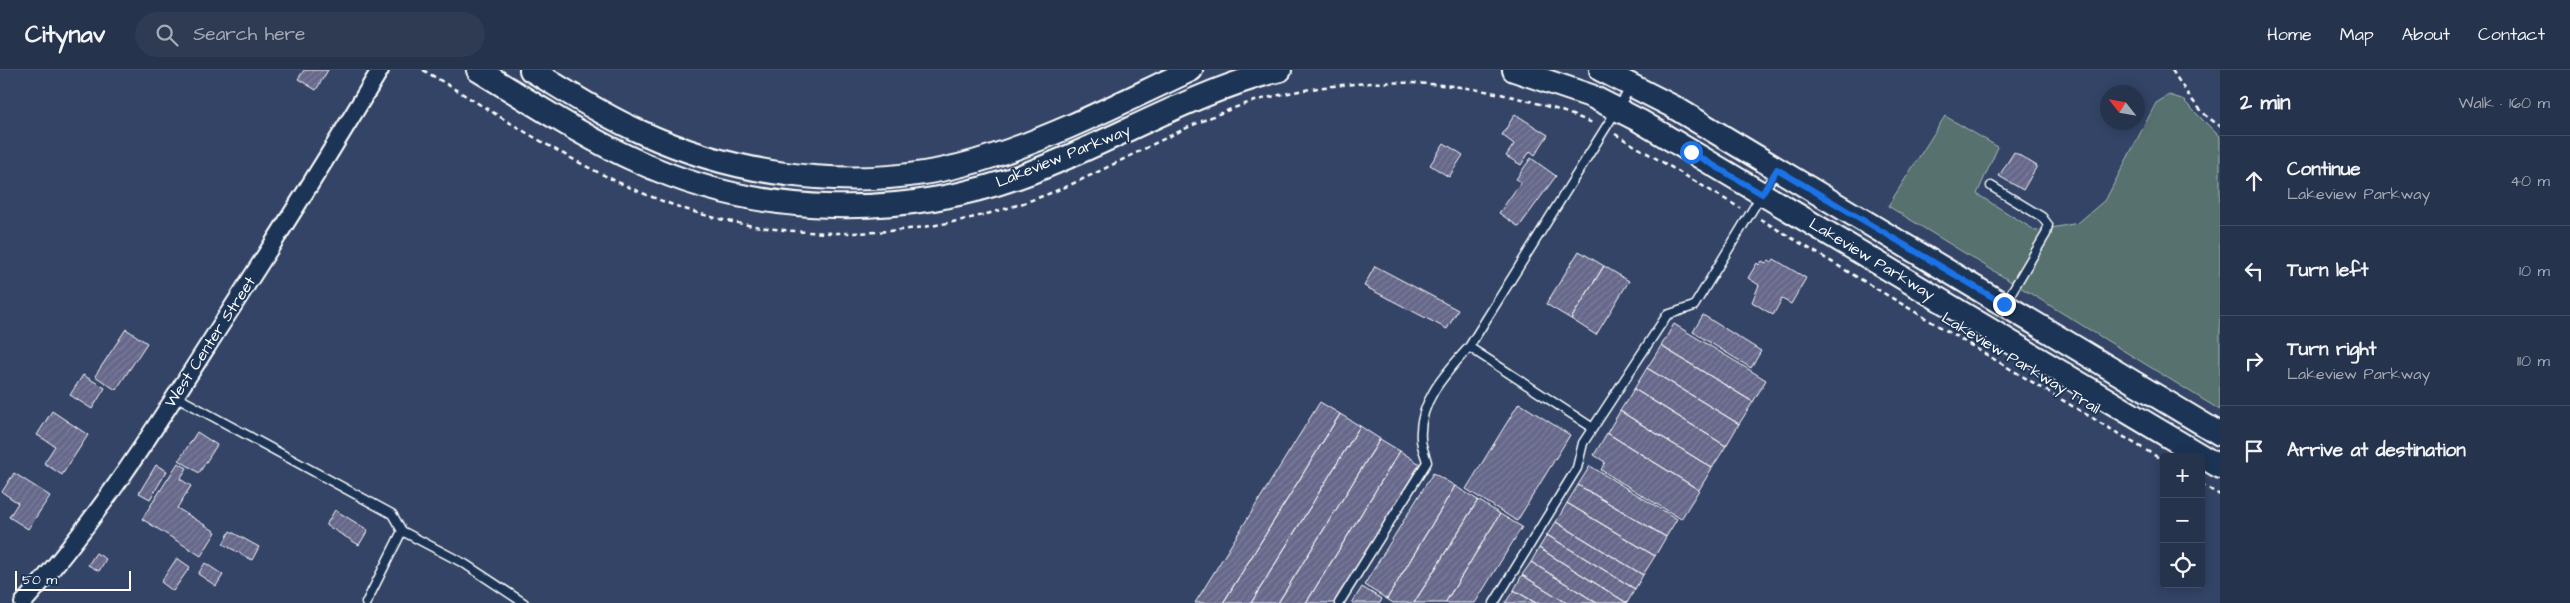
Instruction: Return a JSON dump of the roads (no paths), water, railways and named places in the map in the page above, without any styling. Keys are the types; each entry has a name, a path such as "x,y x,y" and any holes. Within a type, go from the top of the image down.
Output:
{"main road":[{"name":"Lakeview Parkway","path":"478,70 591,138 667,174 721,191 777,202 862,206 929,200 1002,183 1052,165 1209,93 1280,70"},
{"name":"Lakeview Parkway","path":"531,70 613,118 676,147 710,158 771,172 853,178 919,173 992,157 1044,137 1191,70"},
{"name":"Lakeview Parkway","path":"1514,70 1565,85 1618,108 2220,467"},
{"name":"Lakeview Parkway","path":"1601,70 1632,84 1777,169 2220,434"}],"street":[{"name":"West Center Street","path":"23,603 58,564 124,476 318,173 380,70"}],"lane":[{"path":"1339,603 1426,462 1421,439 1423,412 1444,375 1469,347 1632,84"},
{"path":"1494,603 1577,468 1583,443 1666,315 1694,306 1777,169"},
{"path":"1991,186 2042,217 2048,225 2046,234 2004,304"},
{"path":"1469,347 1593,428"},
{"path":"176,396 392,514 402,531 465,564 524,603"},
{"path":"366,603 402,531"}]}
